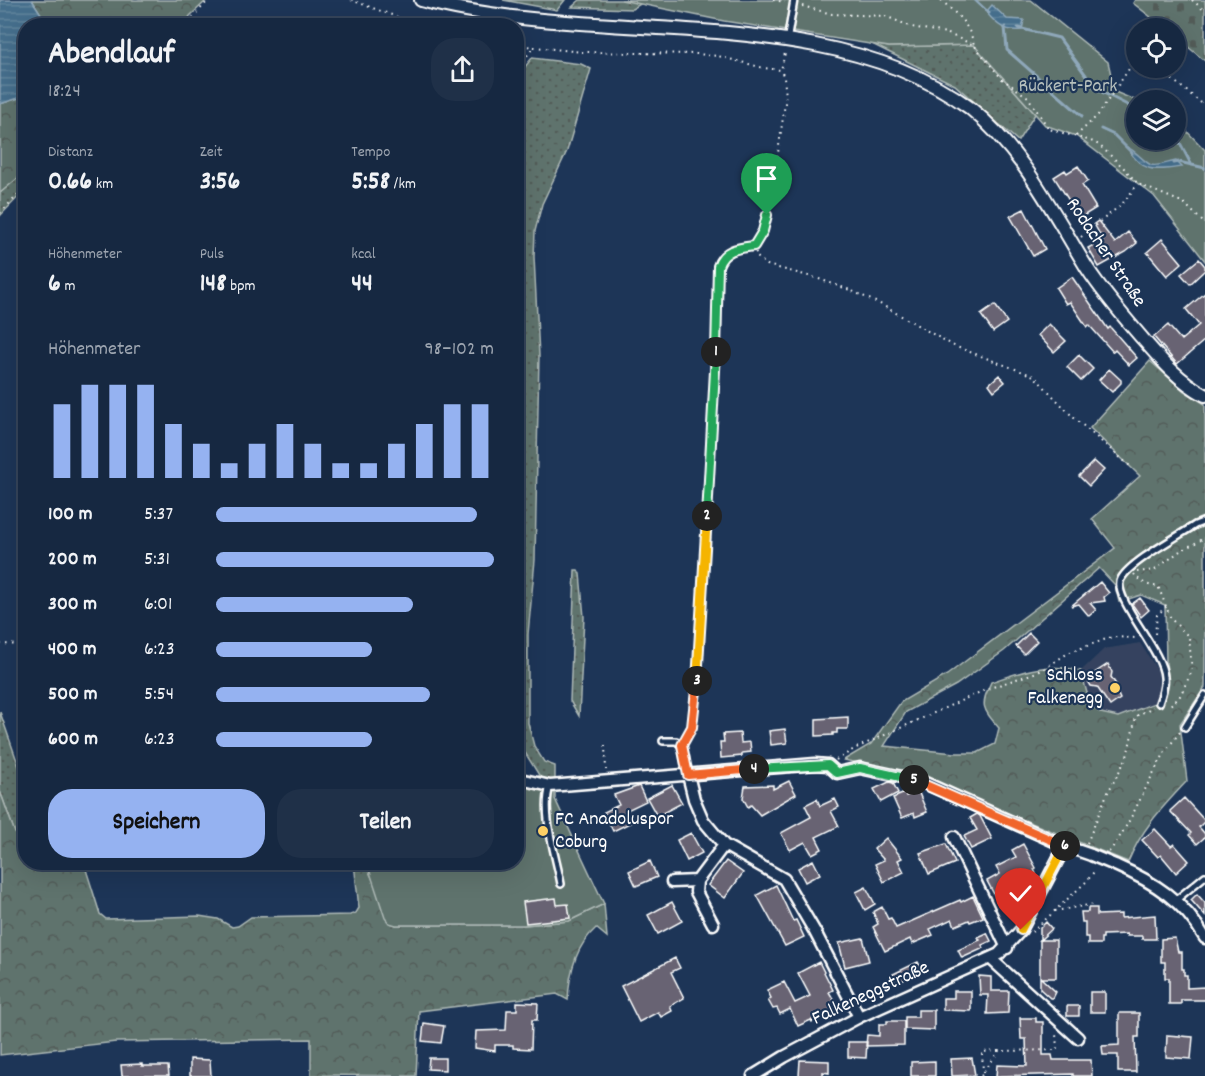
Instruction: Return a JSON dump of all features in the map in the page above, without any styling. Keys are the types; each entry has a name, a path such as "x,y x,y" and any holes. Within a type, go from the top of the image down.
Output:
{"street":[{"name":"Rodacher Straße","path":"421,0 463,9 535,19 716,29 788,36 854,50 914,73 945,90 994,129 1024,164 1088,269 1111,302 1182,381 1205,395"},
{"path":"524,780 550,786 815,764 828,765 837,773 860,768 921,781 1065,846 1088,850 1156,885 1176,900 1193,919 1205,938"},
{"path":"688,775 694,799 703,820 724,845 784,879 815,932 859,1017"},
{"path":"954,837 1007,948"},
{"path":"712,924 696,891 697,880 724,845"},
{"name":"Falkeneggstraße","path":"753,1076 859,1017 991,959 1007,948 1021,930 1065,846"},
{"path":"672,882 697,880"},
{"path":"991,959 1078,1038"}],"lane":[{"path":"788,36 793,2"},
{"path":"1159,703 1164,689 1165,675 1160,659 1125,604 1118,584 1121,577 1130,569 1195,525 1205,521"},
{"path":"1185,727 1205,695"},
{"path":"663,741 676,741 682,745 688,775"},
{"path":"550,786 547,797 548,815 561,884"},
{"path":"1176,900 1205,876"}],"path":[{"path":"192,18 209,0"},
{"path":"351,0 403,18"},
{"path":"773,0 793,2 832,14 885,16 912,27 946,33 974,45"},
{"path":"942,0 966,24 971,32 974,45 1002,79 1028,97 1049,129 1100,145 1138,184 1184,203 1205,224"},
{"path":"1192,0 1205,11"},
{"path":"788,36 781,70 786,96 767,215 763,231 754,246 757,257 767,265 850,290 882,304 954,346 1034,375 1073,417 1130,466"},
{"path":"524,46 582,52 697,54 718,56 781,70"},
{"path":"524,60 533,48"},
{"path":"1076,136 1098,115 1126,74"},
{"path":"1170,78 1205,106"},
{"path":"1073,243 1122,204 1138,184"},
{"path":"0,213 18,195"},
{"path":"682,745 695,716 716,376 718,266 721,257 734,248 754,246"},
{"path":"1130,569 1140,573 1155,570 1180,551 1205,538"},
{"path":"1088,850 1107,794 1127,757 1136,716 1159,703 1170,705 1179,698 1192,670 1189,637 1171,619 1158,586 1139,580 1130,569"},
{"path":"828,765 856,748 977,694 1040,671 1070,652 1112,637 1152,639 1157,615 1167,606"},
{"path":"0,644 18,645"},
{"path":"1107,855 1120,838 1168,746 1185,727"},
{"path":"600,782 607,775 605,745"},
{"path":"1024,937 1034,931 1087,881 1100,864"},
{"path":"1055,911 1094,904"},
{"path":"982,1075 982,1052 1057,1050 1055,1017"},
{"path":"982,1075 999,1051"}],"shaded area":[{"path":"0,0 32,0 44,18 18,18 18,98 0,104"},
{"path":"992,5 1007,19 1024,20 1022,30 1010,30 997,24 986,12"},
{"path":"1129,150 1151,165 1176,161 1182,167 1150,168 1138,162"},
{"path":"1140,643 1158,671 1159,703 1118,717 1101,713 1090,704 1081,671 1104,649"}],"green space":[{"path":"32,0 207,0 189,18 44,18"},
{"path":"503,0 565,0 557,10"},
{"path":"580,0 647,0 632,9 572,7"},
{"name":"Rückert-Park","path":"621,0 1031,0 1108,62 1115,92 1126,96 1126,150 1186,150 1186,130 1205,150 1205,261 1154,196 1076,136 1045,125 974,45 889,47 724,21"},
{"path":"1135,0 1205,0 1205,61 1186,45 1186,18 1152,18 1133,3"},
{"path":"872,44 889,47 974,45 1035,114 1018,141 955,85"},
{"path":"532,58 581,64 591,69 567,151 542,204 535,231 534,257 539,356 535,560 528,634 528,723 534,746 544,762 555,766 555,781 542,780 524,751 524,68"},
{"path":"18,98 18,178 0,193 0,104"},
{"path":"18,178 18,197 0,216 0,193"},
{"path":"1150,361 1184,391 1205,404 1205,687 1180,724 1187,781 1146,829 1128,862 913,775 844,760 871,744 901,702 947,675 1115,548 1092,519 1140,476 1090,428","holes":["1099,568 1115,585 1119,602 1141,595 1165,605 1166,663 1169,682 1165,699 1118,717 1101,713 1090,704 1081,671 1057,667 1035,669 991,682 985,696 984,707 999,728 995,744 977,753 884,746 906,712 956,685 1004,651"]},
{"path":"575,570 578,570 580,574 584,617 579,716 570,701"},
{"path":"0,712 18,764 18,835 15,833 0,791"},
{"name":"FC Anadoluspor Coburg","path":"524,784 555,791 555,799 604,904 569,921 524,925 396,925 389,923 385,918 369,870 524,870"},
{"path":"0,791 15,833 18,835 18,870 86,870 100,914 106,919 199,916 218,919 232,927 238,926 251,917 350,915 356,913 359,908 355,870 369,870 396,925 524,925 569,921 604,904 607,937 596,928 583,943 572,970 568,1000 557,994 419,1011 416,1076 311,1075 311,1039 116,1042 0,1055"}],"building":[{"path":"1078,166 1088,181 1082,185 1096,208 1080,218 1054,177"},
{"path":"1024,209 1045,249 1033,256 1010,216"},
{"path":"1098,221 1115,243 1128,232 1137,243 1099,267 1088,248 1103,240 1094,224"},
{"path":"1162,239 1182,263 1167,276 1147,252"},
{"path":"1199,259 1205,266 1205,270 1190,284 1181,274"},
{"path":"1072,277 1108,329 1110,327 1137,358 1129,365 1115,350 1113,352 1089,325 1087,327 1070,302 1066,304 1056,288"},
{"path":"1205,293 1205,340 1177,364 1154,337 1168,325 1181,340 1199,325 1186,309"},
{"path":"995,305 1007,322 993,332 981,315"},
{"path":"1049,324 1066,341 1054,352 1038,335"},
{"path":"1079,355 1093,369 1081,381 1067,367"},
{"path":"1109,369 1121,380 1112,392 1099,380"},
{"path":"999,375 1005,382 994,391 989,384"},
{"path":"1094,461 1104,470 1089,486 1079,476"},
{"path":"1100,582 1109,593 1104,597 1105,601 1090,603 1096,610 1089,616 1079,604 1071,606"},
{"path":"1140,598 1149,610 1141,617 1132,604"},
{"path":"1029,633 1037,641 1024,654 1016,646"},
{"path":"1108,664 1120,699 1110,706 1097,687 1091,686 1088,681 1090,676"},
{"path":"848,717 848,729 837,729 837,733 833,735 816,736 816,719"},
{"path":"785,729 787,743 771,745 769,731"},
{"path":"740,733 741,743 750,742 751,752 742,753 742,756 721,758 720,742 724,742 723,734"},
{"path":"789,781 796,794 760,815 751,805 748,807 743,798 745,786 773,785 773,789"},
{"path":"889,782 893,783 898,793 881,802 874,789"},
{"path":"672,785 682,803 657,816 647,798"},
{"path":"639,786 646,801 627,810 632,822 613,831 604,812 619,805 614,795"},
{"path":"918,791 927,812 915,817 914,813 902,818 893,798"},
{"path":"1184,798 1205,821 1199,827 1205,837 1197,844 1189,835 1191,833 1170,811"},
{"path":"817,799 820,806 835,799 839,807 831,811 839,826 816,837 822,849 812,854 805,842 790,850 781,833 811,817 805,805"},
{"path":"977,814 992,839 971,849 964,836 977,830 970,818"},
{"path":"1155,829 1171,846 1174,844 1189,861 1176,873 1161,855 1158,857 1142,840"},
{"path":"691,833 702,853 687,861 677,840"},
{"path":"886,838 902,858 898,860 904,872 884,882 875,864 884,860 874,849"},
{"path":"946,844 955,863 929,874 920,853"},
{"path":"1023,844 1036,868 1034,869 1036,874 1027,879 1032,888 1016,897 1011,888 995,896 987,881 1000,874 996,867 1016,857 1012,850"},
{"path":"813,860 820,874 805,882 798,868"},
{"path":"650,861 657,877 636,886 629,871"},
{"path":"726,861 743,873 725,898 708,885"},
{"path":"776,885 793,921 796,920 804,937 785,946 757,895"},
{"path":"866,887 875,904 865,910 856,892"},
{"path":"1197,894 1205,903 1205,916 1191,900"},
{"path":"973,896 983,917 955,926 952,919 930,929 933,935 912,944 910,939 885,951 873,927 878,924 873,912 882,907 896,928"},
{"path":"556,898 557,905 568,904 570,918 526,923 523,902"},
{"path":"672,902 682,921 658,934 648,915"},
{"path":"1088,908 1097,908 1097,915 1121,914 1121,918 1155,915 1156,939 1142,939 1142,936 1127,936 1127,934 1103,935 1101,944 1088,944 1081,912 1088,912"},
{"path":"1046,922 1052,929 1040,940 1040,928"},
{"path":"987,933 991,941 982,945 984,948 962,958 958,950 980,940 978,937"},
{"path":"863,938 869,961 845,967 839,943"},
{"path":"1175,938 1178,952 1182,952 1182,969 1184,969 1184,975 1187,975 1187,988 1205,987 1205,1000 1181,1000 1181,1004 1169,1004 1169,978 1165,978 1165,962 1161,962 1161,939"},
{"path":"1040,940 1056,940 1056,978 1041,978 1056,992 1053,998 1040,989"},
{"path":"675,958 680,968 671,972 684,998 670,1006 672,1011 661,1017 658,1012 639,1022 621,986"},
{"path":"819,962 833,990 829,992 838,1007 812,1022 811,1020 798,1026 790,1009 780,1014 777,1008 773,1009 768,1000 771,998 767,990 784,982 795,1003 810,996 798,973"},
{"path":"918,962 923,971 897,983 893,974"},
{"path":"979,976 991,977 991,991 1009,991 1008,1013 987,1014 988,995 980,995"},
{"path":"954,991 971,991 971,1011 943,1010 943,998 954,998"},
{"path":"1090,992 1105,992 1105,1012 1090,1012"},
{"path":"517,1002 538,1003 537,1020 532,1020 531,1049 513,1048 513,1045 495,1045 495,1051 475,1048 476,1031 506,1030 507,1010 517,1010"},
{"path":"1067,1006 1079,1006 1079,1016 1067,1016"},
{"path":"918,1010 934,1010 934,1030 905,1029 905,1017 918,1017"},
{"path":"1119,1013 1139,1013 1139,1037 1135,1037 1136,1072 1118,1072 1118,1055 1103,1055 1102,1046 1119,1045"},
{"path":"1020,1018 1036,1018 1036,1022 1043,1022 1043,1055 1052,1055 1053,1060 1091,1060 1092,1076 1073,1076 1073,1074 996,1076 997,1065 1027,1066 1026,1039 1021,1039"},
{"path":"887,1021 904,1021 904,1045 866,1046 867,1035 879,1036 879,1024 887,1024"},
{"path":"424,1023 444,1026 441,1043 422,1041"},
{"path":"1167,1035 1193,1037 1191,1059 1166,1057"},
{"path":"848,1042 867,1042 866,1058 848,1057"},
{"path":"429,1058 445,1058 445,1070 428,1069"},
{"path":"972,1058 975,1075 952,1076 951,1059"},
{"path":"190,1059 210,1060 211,1076 190,1076"},
{"path":"800,1060 829,1061 829,1073 823,1072 823,1076 799,1076"},
{"path":"935,1061 935,1076 911,1076 911,1062"},
{"path":"142,1064 142,1066 168,1066 169,1076 122,1076 121,1065"}],"waterway":[{"path":"975,0 989,13"},
{"path":"1005,27 1007,50 1082,116"},
{"path":"1018,28 1059,38 1096,89 1126,104"},
{"path":"1101,129 1114,135 1132,153"},
{"path":"1184,150 1191,164"},
{"path":"1174,163 1205,168"}],"place":[{"name":"Schloss Falkenegg","path":"1115,688"},
{"name":"FC Anadoluspor Coburg","path":"543,831"}],"route":[{"path":"767,215 763,231 754,246 734,248 721,257 718,266 716,376 695,716 682,745 688,775 815,764 828,765 837,773 860,768 883,772 921,781 1065,846 1021,930"}]}
